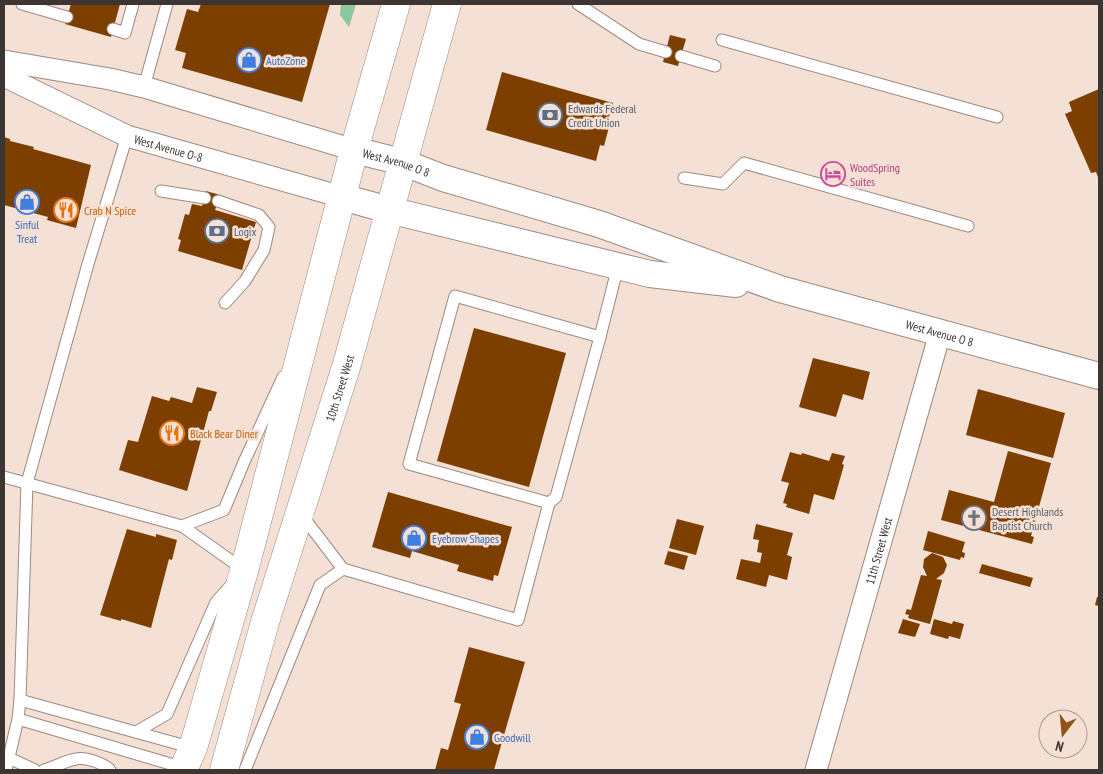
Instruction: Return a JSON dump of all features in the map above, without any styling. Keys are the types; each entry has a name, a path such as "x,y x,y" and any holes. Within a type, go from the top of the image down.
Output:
{"main road":[{"path":"190,765 244,571 354,150 396,4"},
{"name":"10th Street West","path":"224,770 265,622 347,364 446,4"}],"street":[{"name":"West Avenue O 8","path":"4,61 110,79 144,87 354,150 402,162 444,178 599,224 780,289 1099,376"},
{"name":"West Avenue O-8","path":"4,76 127,136 342,197"},
{"name":"West Avenue O 8","path":"342,197 650,274 780,289"},
{"name":"11th Street West","path":"816,770 940,332"}],"lane":[{"path":"22,4 67,17"},
{"path":"113,29 125,32 133,4"},
{"path":"144,87 167,4"},
{"path":"578,4 639,44 666,52"},
{"path":"722,40 998,117"},
{"path":"681,56 715,66"},
{"path":"6,770 18,719 20,700 27,483 87,268 127,136"},
{"path":"684,178 723,184 744,163 968,226"},
{"path":"161,191 205,198"},
{"path":"218,201 259,215 268,227 264,250 245,282 225,303"},
{"path":"300,512 343,569 518,620 549,503 556,497 618,266"},
{"path":"549,503 409,464 455,296 600,337"},
{"path":"182,526 224,510 310,318"},
{"path":"4,477 182,526 244,571 216,602 167,714 136,732"},
{"path":"246,770 320,585 343,569"},
{"path":"20,700 136,732 190,765"},
{"path":"18,719 190,765"},
{"path":"9,758 35,770"},
{"path":"44,770 77,758 98,762 110,770"}],"green space":[{"path":"341,4 356,4 349,27 340,15"}],"building":[{"path":"71,4 120,4 111,37 65,24"},
{"name":"AutoZone","path":"201,4 330,4 302,102 182,68 186,53 175,50 187,9 198,12"},
{"path":"670,35 686,39 678,66 663,62"},
{"name":"Edwards Federal Credit Union","path":"502,72 613,103 606,127 609,127 604,146 600,145 596,161 486,130"},
{"path":"1099,89 1099,180 1096,172 1091,173 1065,114 1072,111 1069,102"},
{"path":"4,137 10,139 10,141 34,147 33,149 91,165 76,228 47,220 48,217 4,205"},
{"name":"Logix","path":"206,191 220,195 215,210 256,222 242,270 178,251 181,240 178,239 185,214 189,215 192,204 202,206"},
{"path":"474,328 566,353 529,487 437,461"},
{"path":"813,358 870,372 863,400 843,394 836,417 799,407"},
{"name":"Black Bear Diner","path":"197,387 217,392 211,411 209,411 187,491 119,470 128,440 138,442 152,396 169,401 171,397 192,403"},
{"path":"978,389 1065,413 1053,458 966,435"},
{"path":"1008,451 1051,463 1031,536 1034,537 1032,544 941,520 949,490 994,502"},
{"path":"790,452 801,455 802,453 829,461 832,453 845,456 834,500 814,494 809,514 786,507 787,504 783,503 789,483 781,481"},
{"path":"388,492 512,527 498,576 494,575 493,581 457,571 459,565 412,551 410,558 372,547"},
{"path":"677,519 704,526 696,555 669,548"},
{"path":"756,524 793,533 787,555 792,557 787,580 769,575 766,587 736,579 741,559 760,563 762,553 757,552 759,540 753,539"},
{"path":"127,529 156,537 156,534 177,540 172,560 169,559 151,628 100,615"},
{"path":"928,531 965,542 962,552 965,553 964,558 961,557 960,560 923,550"},
{"path":"668,551 688,556 684,570 664,564"},
{"path":"932,553 943,557 947,565 944,573 936,579 942,580 930,624 908,618 909,615 905,614 907,609 911,610 921,575 927,576 923,567 924,559"},
{"path":"982,564 1033,578 1030,587 979,573"},
{"path":"1097,597 1099,597 1099,606 1095,605"},
{"path":"903,619 920,624 915,637 898,633"},
{"path":"934,619 952,624 953,621 964,624 960,639 949,636 948,639 930,634"},
{"path":"469,647 525,662 494,770 435,770 441,748 448,750 461,704 454,702"}],"place":[{"name":"AutoZone","path":"249,60"},
{"name":"Edwards Federal Credit Union","path":"550,115"},
{"name":"WoodSpring Suites","path":"833,174"},
{"name":"Sinful Treat","path":"27,202"},
{"name":"Crab N Spice","path":"66,210"},
{"name":"Logix","path":"217,231"},
{"name":"Black Bear Diner","path":"172,433"},
{"name":"Desert Highlands Baptist Church","path":"974,518"},
{"name":"Eyebrow Shapes","path":"414,538"},
{"name":"Goodwill","path":"477,737"}]}
